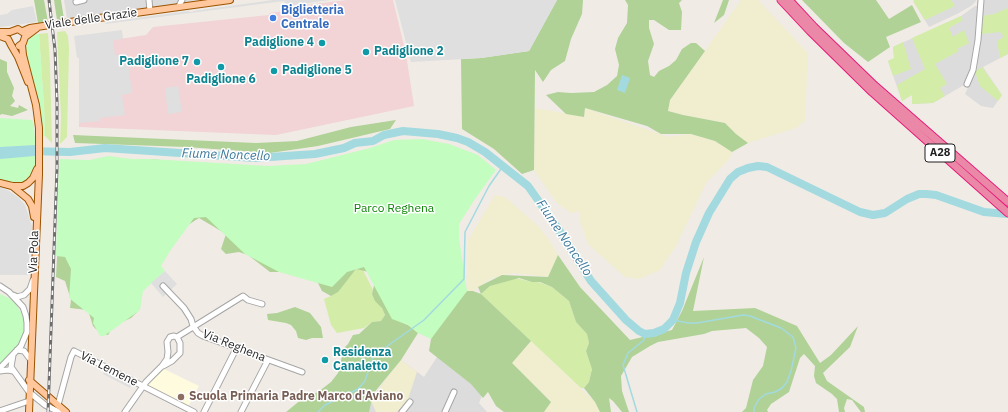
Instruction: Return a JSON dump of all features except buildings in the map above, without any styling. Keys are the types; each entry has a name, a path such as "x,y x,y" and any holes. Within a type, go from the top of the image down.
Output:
{"highway":[{"name":"A28","path":"782,0 810,31 1008,213"},
{"name":"A28","path":"789,0 874,89 1008,202"}],"main road":[{"name":"Viale delle Grazie","path":"0,32 10,32 15,29 24,34 30,28 230,0"},
{"path":"10,32 10,42"},
{"path":"0,36 17,46 22,45 25,41 24,34"},
{"name":"Via Pola","path":"10,42 33,92"},
{"name":"Via Pola","path":"22,45 36,105 39,128 29,412"},
{"path":"0,182 12,186 23,186 33,178 38,165"},
{"path":"12,186 24,195 30,202 34,212 36,225"},
{"path":"29,380 58,409 66,412"}],"street":[{"path":"76,2 84,0"},
{"path":"149,0 150,11"},
{"path":"179,6 182,0"},
{"path":"967,84 973,70 978,40 981,0"},
{"path":"0,286 17,297 24,295 30,289 33,279"},
{"name":"Via Reghena","path":"163,286 184,308 198,333 236,349 302,372"},
{"path":"0,368 24,342 27,332 26,316 23,307 8,292"},
{"path":"125,412 143,386 166,360 168,352 168,339 172,336 177,337 243,296 248,300 262,304"},
{"path":"162,366 170,362 180,353 180,343 177,337"},
{"path":"204,412 236,349"},
{"path":"15,352 24,351 30,359"},
{"name":"Via Lemene","path":"58,409 71,357 74,351 194,412"},
{"path":"15,352 10,364 13,371 29,392 45,405 58,409"},
{"path":"241,412 268,360"},
{"path":"0,371 13,371"},
{"path":"446,412 454,392"},
{"path":"0,411 29,401"},
{"path":"402,412 410,402"}],"shaded area":[{"path":"64,0 208,0 67,19"},
{"path":"273,0 330,0 287,6 284,1 105,24 107,22 189,11 193,12"},
{"path":"347,0 393,0 406,54 414,106 276,135 79,127 79,57 113,40 146,35 153,27 269,15 270,13 290,10 290,7"},
{"path":"395,0 557,0 529,51 481,58 411,62"},
{"path":"741,0 758,0 808,53 805,121 796,128 748,143 725,123 668,111 668,103"},
{"path":"984,0 1008,0 1008,54 983,67 1002,95 993,108 981,106 965,94 977,69"},
{"path":"913,1 976,1 971,6 957,14 929,27"},
{"path":"33,6 37,22 0,27 0,15 7,14 12,10"},
{"path":"975,6 978,6 972,69 964,85 933,103 912,104 912,95 902,101 888,61 894,58 893,47 961,16"},
{"path":"122,30 123,39 113,40 115,55 127,54 132,93 122,95 125,115 100,118 100,121 79,123 79,58 77,58 74,36"},
{"path":"178,86 182,112 168,114 165,88"},
{"path":"535,108 584,117 585,108 668,137 691,134 715,141 732,152 730,158 706,183 676,246 660,270 639,279 625,277 588,244 580,222 580,211 571,213 557,203 534,170"},
{"path":"0,187 19,198 25,205 32,226 31,248 29,254 30,275 0,275"},
{"path":"495,195 505,197 538,226 550,241 558,255 548,277 513,273 492,278 473,291 467,291 468,240"},
{"path":"165,271 177,284 163,297 151,283"},
{"path":"531,341 595,402 601,412 544,412 551,401 511,363"},
{"path":"437,357 473,381 483,393 479,403 487,412 361,412 401,360 424,377"},
{"path":"401,360 417,372 408,399 397,412 376,412 371,401"},
{"name":"Scuola Primaria Padre Marco d'Aviano","path":"164,369 199,386 188,407 149,387 148,383"},
{"path":"105,370 132,384 130,388 103,374"}],"green space":[{"path":"34,0 44,0 48,22 38,23"},
{"path":"54,0 61,0 64,19 57,20"},
{"path":"557,0 583,0 582,14 571,39 565,61 551,70 543,82 535,70 534,170 522,174 494,149 462,129 461,59 481,58 529,51"},
{"path":"625,0 682,0 679,3 682,12 681,30 669,30 654,20 649,20 649,28 654,44 648,61 650,75 654,77 659,71 669,66 676,60 682,49 691,43 696,43 705,51 670,100 668,111 725,123 748,143 732,152 715,141 691,134 661,134 647,126 585,108 584,117 566,114 546,95 558,92 594,92 607,85 617,76 619,65 615,49 618,38 627,23 628,5"},
{"path":"723,0 729,0 724,15 714,23"},
{"path":"802,0 876,0 889,19 912,5 921,22 886,37 890,47 868,62 844,43"},
{"path":"951,0 955,6 925,20 913,1"},
{"path":"1008,8 1008,54 1000,58 997,41 1004,37 1000,32 981,34 982,16 994,14"},
{"path":"961,16 963,20 949,28 953,37 964,30 969,43 957,49 959,51 935,64 947,84 940,88 945,96 933,103 912,104 912,95 902,101 897,85 925,69 912,38"},
{"path":"65,31 68,36 69,48 67,137 60,144 61,117 57,32"},
{"path":"48,33 52,143 45,136 39,34"},
{"path":"39,34 45,136 41,136 39,101 25,51 30,35"},
{"path":"903,42 911,69 893,76 888,61 894,58 893,47"},
{"path":"0,59 7,62 7,72 14,88 12,96 15,101 10,106 18,108 19,105 28,110 12,116 0,115"},
{"path":"982,67 1002,95 998,101 980,86 975,72"},
{"path":"0,118 32,120 35,139 35,167 34,172 27,182 21,184 0,180"},
{"path":"396,120 390,129 318,146 270,153 186,147 75,143 73,135 256,143 297,141 351,127"},
{"name":"Parco Reghena","path":"422,139 449,144 478,155 496,170 459,224 459,238 467,291 431,339 418,333 408,325 392,319 364,267 347,272 332,287 279,272 245,254 206,217 194,218 170,251 161,266 165,271 143,291 140,310 104,336 100,336 93,323 94,318 69,298 71,269 65,257 56,256 59,159 90,160 108,156 132,159 268,166 306,164 370,148 394,140"},
{"path":"150,159 244,168 249,176 267,174 270,176 260,184 258,188 247,192 236,190 230,191 221,186 212,186 201,180 172,173 161,165 139,165 127,169 102,168 91,172 88,176 76,183 70,192 73,248 81,254 87,256 93,264 90,283 82,291 81,299 87,299 96,283 99,269 93,248 127,250 137,248 157,238 157,231 144,233 144,227 142,224 139,224 139,235 136,242 95,241 85,239 80,235 83,221 79,214 81,202 88,189 103,176 111,178 117,174 123,176 125,180 123,188 126,196 132,195 134,186 141,175 183,184 223,197 247,202 255,201 314,219 326,225 344,239 349,240 353,244 353,257 378,265 382,268 389,289 391,305 397,311 401,322 408,325 418,333 401,360 373,394 369,412 286,412 302,399 318,392 331,382 338,373 344,348 353,335 359,334 372,322 381,321 385,315 372,294 376,277 373,273 356,269 338,292 331,296 322,291 318,283 311,279 290,272 270,272 248,255 239,252 226,254 221,249 226,234 199,218 180,230 171,245 162,255 157,258 144,256 140,257 126,268 111,289 99,300 91,294 94,302 97,302 105,298 123,282 127,285 133,282 141,294 137,312 131,318 113,326 108,335 100,333 93,326 88,310 70,308 71,300 65,281 56,277 60,179 63,161 99,162"},
{"path":"558,255 580,287 630,340 672,330 682,311 704,257 693,311 755,308 797,326 820,363 831,355 858,326 850,347 823,373 827,381 864,407 865,412 861,412 852,400 847,399 844,408 845,412 839,412 837,399 816,383 814,376 815,366 804,354 800,358 789,392 771,404 767,410 768,412 742,412 746,408 753,380 763,366 767,347 759,338 746,328 712,331 704,334 658,342 650,346 632,357 621,376 622,391 629,412 622,412 609,398 611,412 600,412 595,402 584,388 589,382 592,369 586,351 589,343 587,334 576,322 569,301 552,287 540,282 532,282 519,278 490,286 481,294 478,287 502,275 548,277"},
{"path":"356,269 363,270 373,290 372,294 385,315 381,321 372,322 364,328 337,333 331,325 324,299 331,296"},
{"path":"515,278 538,282 552,287 569,301 576,322 587,334 589,343 586,351 592,368 589,382 584,388 581,388 481,294 490,286"},
{"path":"467,291 473,291 481,294 531,341 512,363 551,402 544,412 504,412 496,406 488,392 483,398 471,384 429,351 431,339 439,324"},
{"path":"0,294 9,298 15,303 22,314 24,331 21,340 14,350 0,364"},
{"path":"295,307 310,313 321,327 323,338 312,338 306,340 298,338 296,331 291,325 268,320 267,314 277,313"}],"water":[{"path":"622,75 630,78 625,93 617,90"},
{"path":"35,145 35,156 0,159 0,147"}],"waterway":[{"name":"Fiume Noncello","path":"25,151 70,152 105,148 255,158 315,154 344,148 355,143 373,141 384,135 403,131 438,134 457,138 468,142 485,152 528,186 557,227 591,281 626,320 645,334 654,333 664,329 673,320 680,303 686,273 696,242 709,213 730,179 738,172 748,168 758,166 767,167 860,212 873,215 885,213 907,199 919,194 936,195 984,212 1008,214"},
{"path":"318,412 325,405 358,389 365,381 372,359 376,354 424,320 464,279 465,232 489,186 503,166"},
{"path":"673,320 697,323 743,315 750,316 781,328 793,337 796,348 787,382 782,388 775,392 766,394 759,399 754,408 754,412"},
{"path":"637,412 623,365 628,353 644,340 645,334"}],"railway":[{"path":"48,412 57,168 55,50 49,0"}],"place":[{"name":"Biglietteria Centrale","path":"273,18"},
{"name":"Padiglione 4","path":"322,43"},
{"name":"Padiglione 2","path":"366,52"},
{"name":"Padiglione 7","path":"197,62"},
{"name":"Padiglione 6","path":"221,67"},
{"name":"Padiglione 5","path":"274,71"},
{"name":"Residenza Canaletto","path":"325,360"},
{"name":"Scuola Primaria Padre Marco d'Aviano","path":"181,397"}]}
